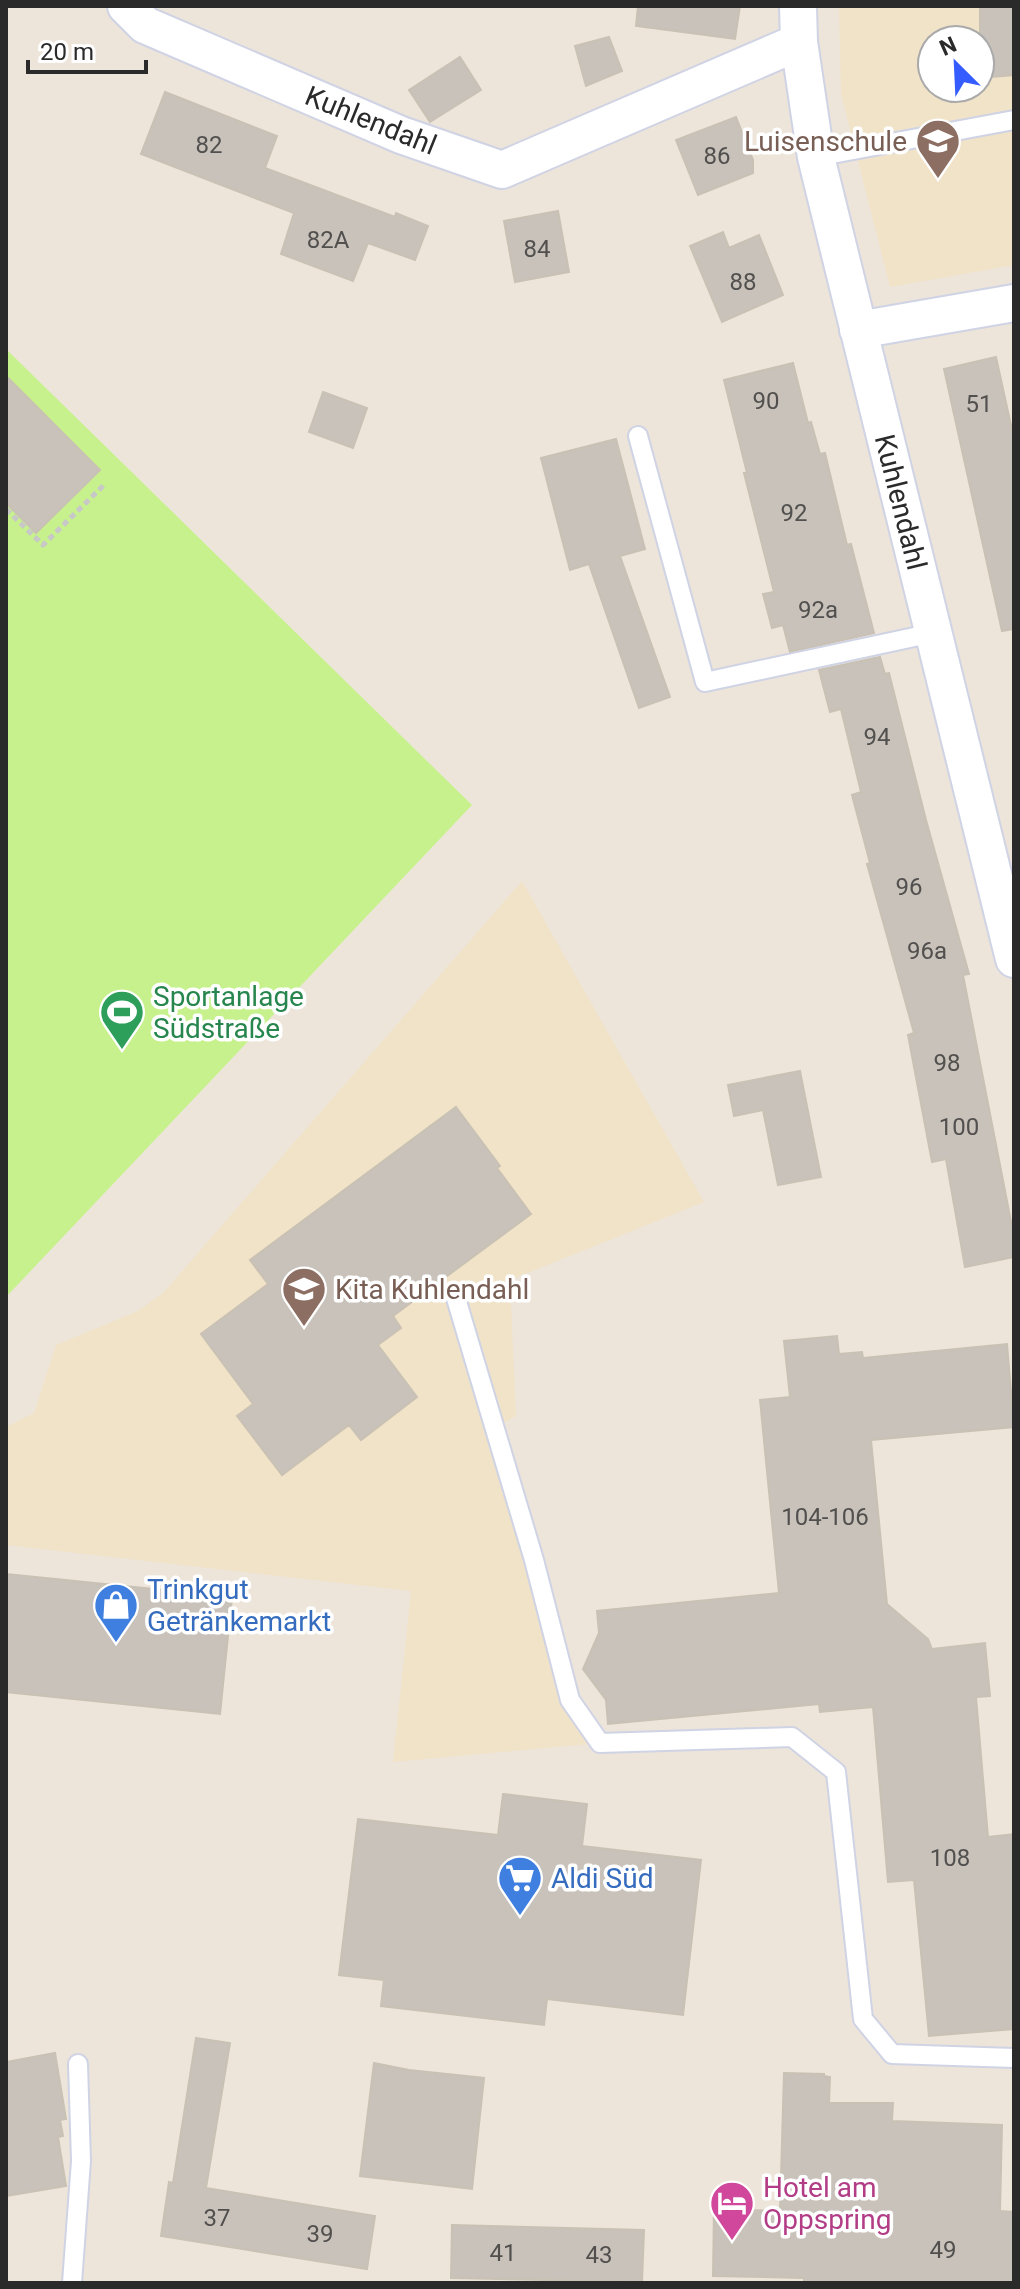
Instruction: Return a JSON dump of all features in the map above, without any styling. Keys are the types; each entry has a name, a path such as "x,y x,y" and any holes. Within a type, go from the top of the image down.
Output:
{"street":[{"name":"Kuhlendahl","path":"126,6 145,25 401,135 502,170 799,42"},
{"name":"Kuhlendahl","path":"798,6 799,42 816,157 1014,959"},
{"path":"858,330 1014,303"}],"lane":[{"path":"816,157 1014,120"},
{"path":"638,436 705,682 933,633"},
{"path":"455,1295 534,1560 570,1700 600,1743 792,1737 836,1772 863,2019 892,2054 1014,2058"},
{"path":"72,2283 81,2161 78,2064"}],"path":[{"path":"6,509 43,545 105,484"}],"shaded area":[{"name":"Luisenschule","path":"839,6 1014,6 1014,265 890,287 841,94"},
{"name":"Kita Kuhlendahl","path":"522,881 704,1202 510,1280 516,1416 495,1428 570,1700 600,1743 393,1762 411,1591 6,1545 6,1427 34,1413 56,1345 138,1311 163,1293"}],"green space":[{"name":"Sportanlage Südstraße","path":"6,349 472,805 6,1297"}],"building":[{"path":"638,6 740,6 735,39 636,26"},
{"path":"980,6 1014,6 1014,75 996,77 996,24 980,24"},
{"path":"609,37 622,71 586,86 575,46"},
{"path":"460,57 481,90 430,122 409,90"},
{"path":"165,92 277,136 265,168 395,217 396,213 428,226 415,260 368,243 353,281 281,254 294,213 141,154"},
{"path":"736,117 753,160 753,173 698,195 676,140"},
{"path":"558,211 569,272 515,282 504,221"},
{"path":"723,232 729,248 759,235 783,295 722,322 690,246"},
{"path":"996,357 1014,439 1014,629 1002,631 944,369"},
{"path":"793,363 808,423 811,422 820,454 825,453 847,545 851,544 874,633 790,652 783,625 772,628 763,594 774,592 724,380"},
{"path":"6,376 100,470 36,533 6,503"},
{"path":"323,392 367,408 353,448 309,432"},
{"path":"616,439 645,549 620,556 670,697 639,708 589,564 570,570 541,458"},
{"path":"880,657 885,674 889,673 969,974 963,975 1014,1237 1014,1257 965,1267 946,1159 932,1162 908,1035 914,1033 867,864 870,863 852,795 861,792 841,709 830,712 819,670"},
{"path":"800,1071 821,1177 778,1185 763,1110 734,1116 728,1085"},
{"path":"456,1107 531,1214 393,1316 401,1328 378,1345 417,1397 361,1440 349,1425 282,1475 237,1416 253,1404 201,1334 268,1284 250,1260"},
{"path":"837,1336 839,1354 862,1352 863,1358 1007,1344 1014,1427 871,1440 887,1604 928,1639 932,1649 985,1643 990,1696 976,1697 988,1837 1014,1834 1014,2029 929,2036 914,1880 888,1882 873,1707 820,1712 819,1704 608,1724 606,1700 583,1669 599,1633 597,1611 779,1593 760,1400 790,1397 784,1341"},
{"name":"Trinkgut Getränkemarkt","path":"6,1574 232,1597 220,1714 6,1692"},
{"name":"Aldi Süd","path":"503,1794 587,1804 582,1846 701,1860 683,2015 547,1999 544,2025 381,2006 384,1980 339,1975 358,1819 498,1835"},
{"path":"196,2038 230,2043 206,2188 375,2216 367,2269 161,2236 169,2182 173,2183"},
{"path":"55,2053 66,2119 60,2120 63,2136 58,2137 66,2186 6,2196 6,2062"},
{"path":"374,2063 484,2078 472,2189 360,2176"},
{"path":"784,2073 824,2074 830,2077 829,2103 893,2103 892,2121 1002,2125 1000,2211 1014,2212 1014,2283 804,2283 804,2278 713,2276 714,2209 780,2211"},
{"path":"452,2225 644,2230 642,2282 451,2278"}],"place":[{"name":"Luisenschule","path":"938,180"},
{"name":"Sportanlage Südstraße","path":"122,1051"},
{"name":"Kita Kuhlendahl","path":"304,1328"},
{"name":"Trinkgut Getränkemarkt","path":"116,1644"},
{"name":"Aldi Süd","path":"520,1917"},
{"name":"Hotel am Oppspring","path":"732,2242"}]}
